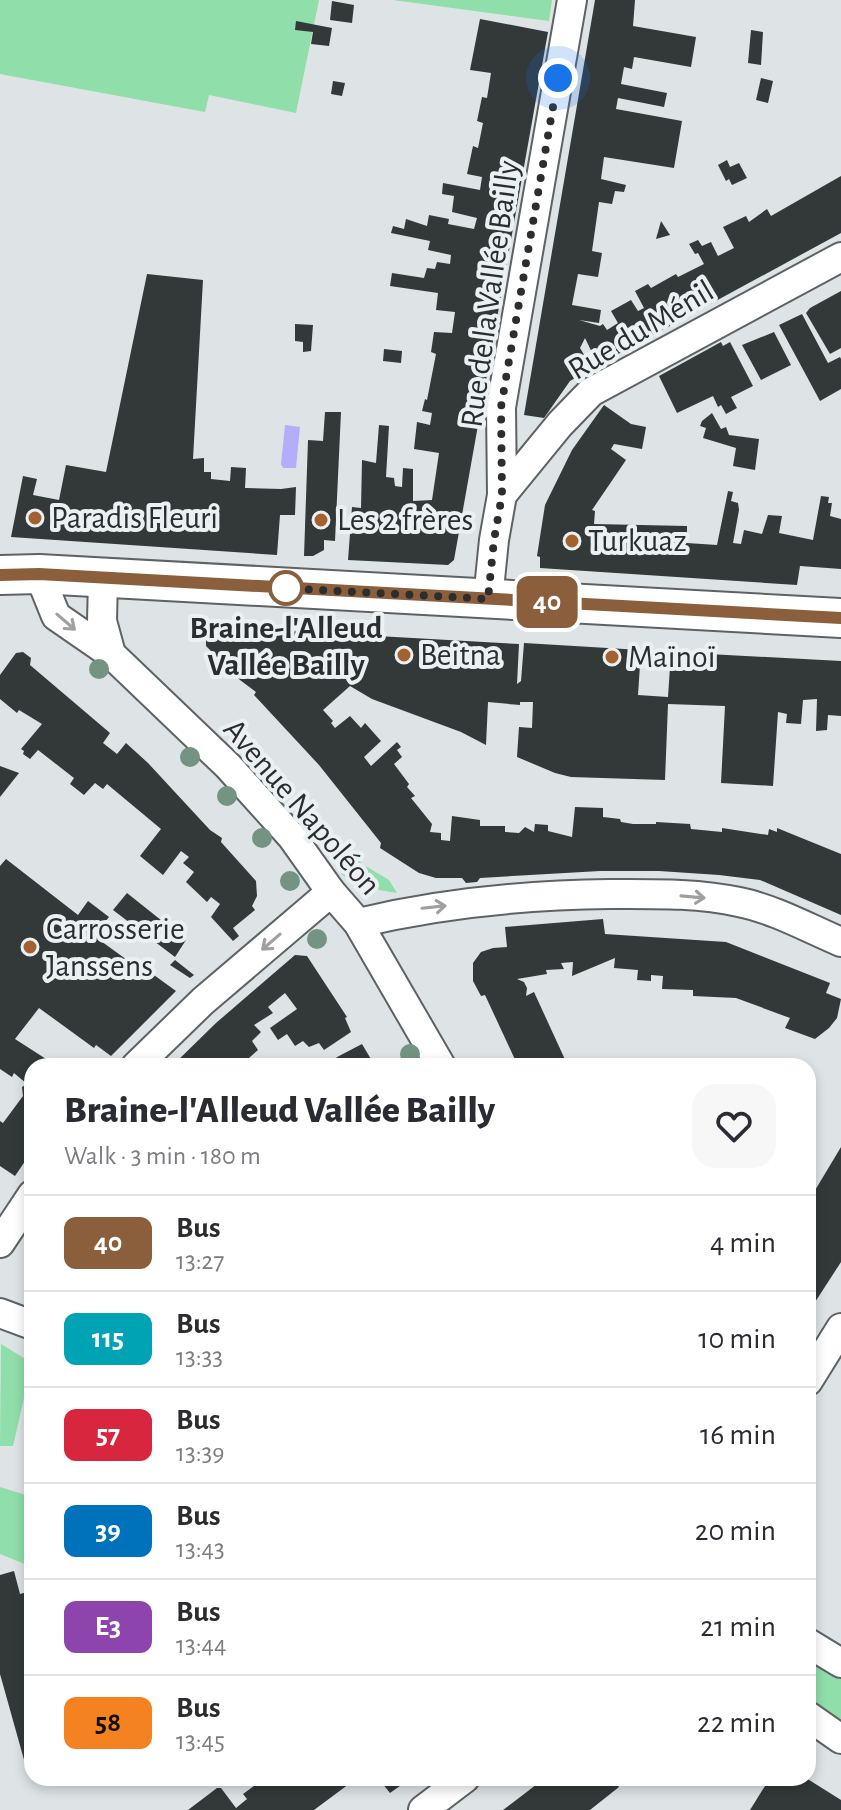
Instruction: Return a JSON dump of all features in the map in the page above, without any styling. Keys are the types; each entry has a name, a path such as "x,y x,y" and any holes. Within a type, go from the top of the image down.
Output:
{"main road":[{"path":"0,557 39,574"},
{"path":"0,565 39,574"},
{"path":"0,575 39,574 841,618"}],"street":[{"name":"Rue de la Vallée Bailly","path":"488,599 502,495 501,407 572,0"},
{"name":"Rue du Ménil","path":"502,495 560,424 591,392 841,257"},
{"name":"Avenue Napoléon","path":"39,574 56,616 111,654 228,766 292,837 331,892 358,923 436,1058"},
{"path":"103,579 102,621 111,654"},
{"path":"144,1058 203,1001 331,892"},
{"path":"358,923 417,909 556,895 694,896 740,902 841,942"},
{"path":"0,1243 24,1207"},
{"path":"0,1313 24,1322"},
{"path":"816,1368 841,1328"},
{"path":"816,1648 841,1663"},
{"path":"816,1722 841,1739"},
{"path":"423,1810 454,1786"}],"green space":[{"path":"0,0 319,0 296,113 209,95 205,112 0,74"},
{"path":"393,0 552,0 549,21"},
{"path":"351,850 362,864 389,880 397,893 361,887 341,874"},
{"path":"1,1344 24,1358 24,1398 13,1446 0,1446"},
{"path":"0,1487 24,1494 24,1564 0,1554"},
{"path":"816,1660 841,1674 841,1724 816,1707"}],"shaded area":[{"path":"285,425 300,427 296,468 283,468 281,464"}],"building":[{"path":"595,0 635,0 633,26 696,37 691,67 634,57 632,69 624,67 621,84 667,93 664,107 618,98 616,109 682,121 674,168 604,157 601,179 626,185 624,192 615,191 612,204 599,202 592,251 602,253 598,277 578,274 572,305 601,310 599,323 579,320 600,326 603,324 607,330 618,323 611,311 631,300 638,311 644,308 635,291 648,284 651,288 676,274 678,277 704,264 689,244 698,240 702,246 711,242 718,256 734,248 723,227 746,216 749,222 767,209 771,216 841,176 841,233 598,365 585,338 580,348 592,368 570,381 544,418 524,415"},
{"path":"332,1 354,5 352,23 330,20"},
{"path":"480,19 548,32 454,560 448,565 348,560 352,507 361,508 362,460 376,463 379,425 389,426 386,477 394,478 395,486 402,487 403,468 413,469 413,501 432,500 439,453 414,449 417,422 430,425 432,413 422,411 436,354 431,352 434,332 452,333 455,312 436,310 438,293 390,286 392,273 424,278 427,268 435,269 437,262 450,264 451,255 428,250 430,241 391,233 393,226 404,229 406,219 427,226 429,215 449,219 448,224 474,229 477,218 452,212 454,196 442,194 443,183 480,190 482,177 467,174 473,146 478,148 483,123 477,121 482,97 487,98 491,73 470,70"},
{"path":"296,21 332,28 329,46 311,44 313,32 295,30"},
{"path":"751,30 763,32 761,65 748,63"},
{"path":"761,78 773,81 768,103 756,100"},
{"path":"333,81 345,83 342,96 331,94"},
{"path":"727,160 730,167 739,163 747,178 732,185 729,179 726,181 718,165"},
{"path":"661,221 670,235 656,239"},
{"path":"147,274 203,280 193,459 204,458 204,472 211,472 211,479 230,481 231,467 246,468 245,488 296,487 295,515 280,515 277,555 11,537 23,476 37,479 33,495 59,500 66,465 106,472"},
{"path":"841,291 841,348 830,354 806,313"},
{"path":"802,314 828,363 841,359 841,389 820,401 779,325"},
{"path":"295,324 313,325 311,351 303,352 303,342 295,341"},
{"path":"774,332 791,365 761,380 742,345"},
{"path":"721,342 723,346 730,342 753,386 731,397 737,408 726,414 713,396 677,413 659,376"},
{"path":"384,349 402,351 401,363 383,361"},
{"path":"604,405 631,424 646,427 642,449 614,444 611,449 626,460 592,510 595,511 594,524 687,526 687,543 717,545 728,491 733,492 731,501 738,503 739,510 733,543 741,544 744,530 762,534 768,515 782,516 779,533 813,540 821,496 829,497 828,503 832,503 830,516 841,519 841,569 800,566 797,585 540,568 540,557 537,556 545,505 572,450"},
{"path":"325,412 341,412 335,541 324,540 324,550 313,556 304,556 308,440 323,441"},
{"path":"712,413 721,429 726,427 729,435 759,439 755,470 733,466 736,448 703,438 706,428 700,426"},
{"path":"217,627 519,644 517,684 521,681 524,643 641,650 638,695 668,697 671,652 841,661 841,716 828,715 827,730 816,731 817,699 803,700 801,724 786,723 787,714 778,712 773,786 721,783 725,706 668,704 665,780 571,777 517,757 519,727 532,728 533,702 520,702 520,705 488,702 486,745 461,732 372,699 350,686 323,710 335,728 350,716 361,728 365,723 381,741 364,757 371,766 397,742 401,747 397,750 402,757 394,764 415,796 411,798 432,824 430,832 441,833 441,840 450,841 452,816 480,820 480,826 505,826 505,832 519,833 525,827 534,832 535,824 548,825 548,831 572,837 575,807 603,808 603,817 633,824 690,824 691,829 722,832 722,828 768,835 769,829 777,832 777,828 841,854 841,915 760,880 719,875 600,871 480,878 477,882 466,883 462,878 436,878 419,873 380,848 381,843 319,765 254,695 256,692 206,646 206,634"},
{"path":"23,652 31,658 30,665 110,733 103,743 117,754 126,743 210,830 222,838 221,842 256,881 257,896 252,906 255,910 233,928 239,936 233,941 211,917 220,904 211,897 207,902 186,882 194,872 183,863 189,857 181,851 163,875 140,856 161,829 107,784 103,789 95,783 84,795 70,784 74,778 38,750 30,759 23,754 21,749 42,724 19,710 17,713 0,699 0,675 16,653"},
{"path":"0,766 19,773 0,797"},
{"path":"6,859 78,915 88,901 109,917 94,936 176,991 111,1056 96,1045 94,1048 39,1008 15,1039 45,1058 24,1058 24,1081 14,1073 12,1077 0,1069 0,866"},
{"path":"127,893 186,940 175,957 113,910"},
{"path":"603,919 605,934 726,942 830,983 826,993 841,999 837,1018 815,1039 785,1028 790,1018 736,998 693,996 693,990 662,989 663,976 651,975 651,981 637,980 638,970 614,968 615,958 572,976 573,962 561,963 564,969 546,970 547,974 517,979 524,982 526,996 534,992 564,1058 514,1058 485,995 481,996 473,981 473,963 481,952 507,947 505,927"},
{"path":"295,955 307,956 347,1017 351,1032 324,1050 319,1043 309,1047 303,1041 295,1046 287,1034 278,1040 270,1028 297,1009 285,993 268,1007 273,1013 254,1025 261,1032 252,1041 258,1050 249,1058 180,1058"},
{"path":"175,960 194,975 190,978 170,965"},
{"path":"362,1044 370,1058 336,1058"},
{"path":"24,1086 24,1163 15,1176 0,1166 0,1121 3,1123 23,1096"},
{"path":"841,1147 841,1262 816,1301 816,1189"},
{"path":"14,1571 20,1594 24,1593 24,1760 0,1674 0,1575"},
{"path":"816,1784 841,1800 841,1810 750,1810 765,1786"},
{"path":"254,1786 346,1786 314,1810 188,1810 217,1788 221,1788 236,1808 247,1799 243,1794"},
{"path":"384,1786 400,1786 390,1793"},
{"path":"534,1786 619,1787 590,1810 503,1810"}],"bus line":[{"name":"40","path":"0,575 39,574 841,618"}],"place":[{"name":"Paradis Fleuri","path":"35,518"},
{"name":"Les 2 frères","path":"321,520"},
{"name":"Turkuaz","path":"572,541"},
{"name":"Braine-l'Alleud Vallée Bailly","path":"286,588"},
{"name":"Beitna","path":"404,655"},
{"name":"Maïnoï","path":"612,657"},
{"name":"Carrosserie Janssens","path":"30,947"}],"route":[{"path":"286,588 283,588 488,599 502,495 501,407 558,78"}]}
